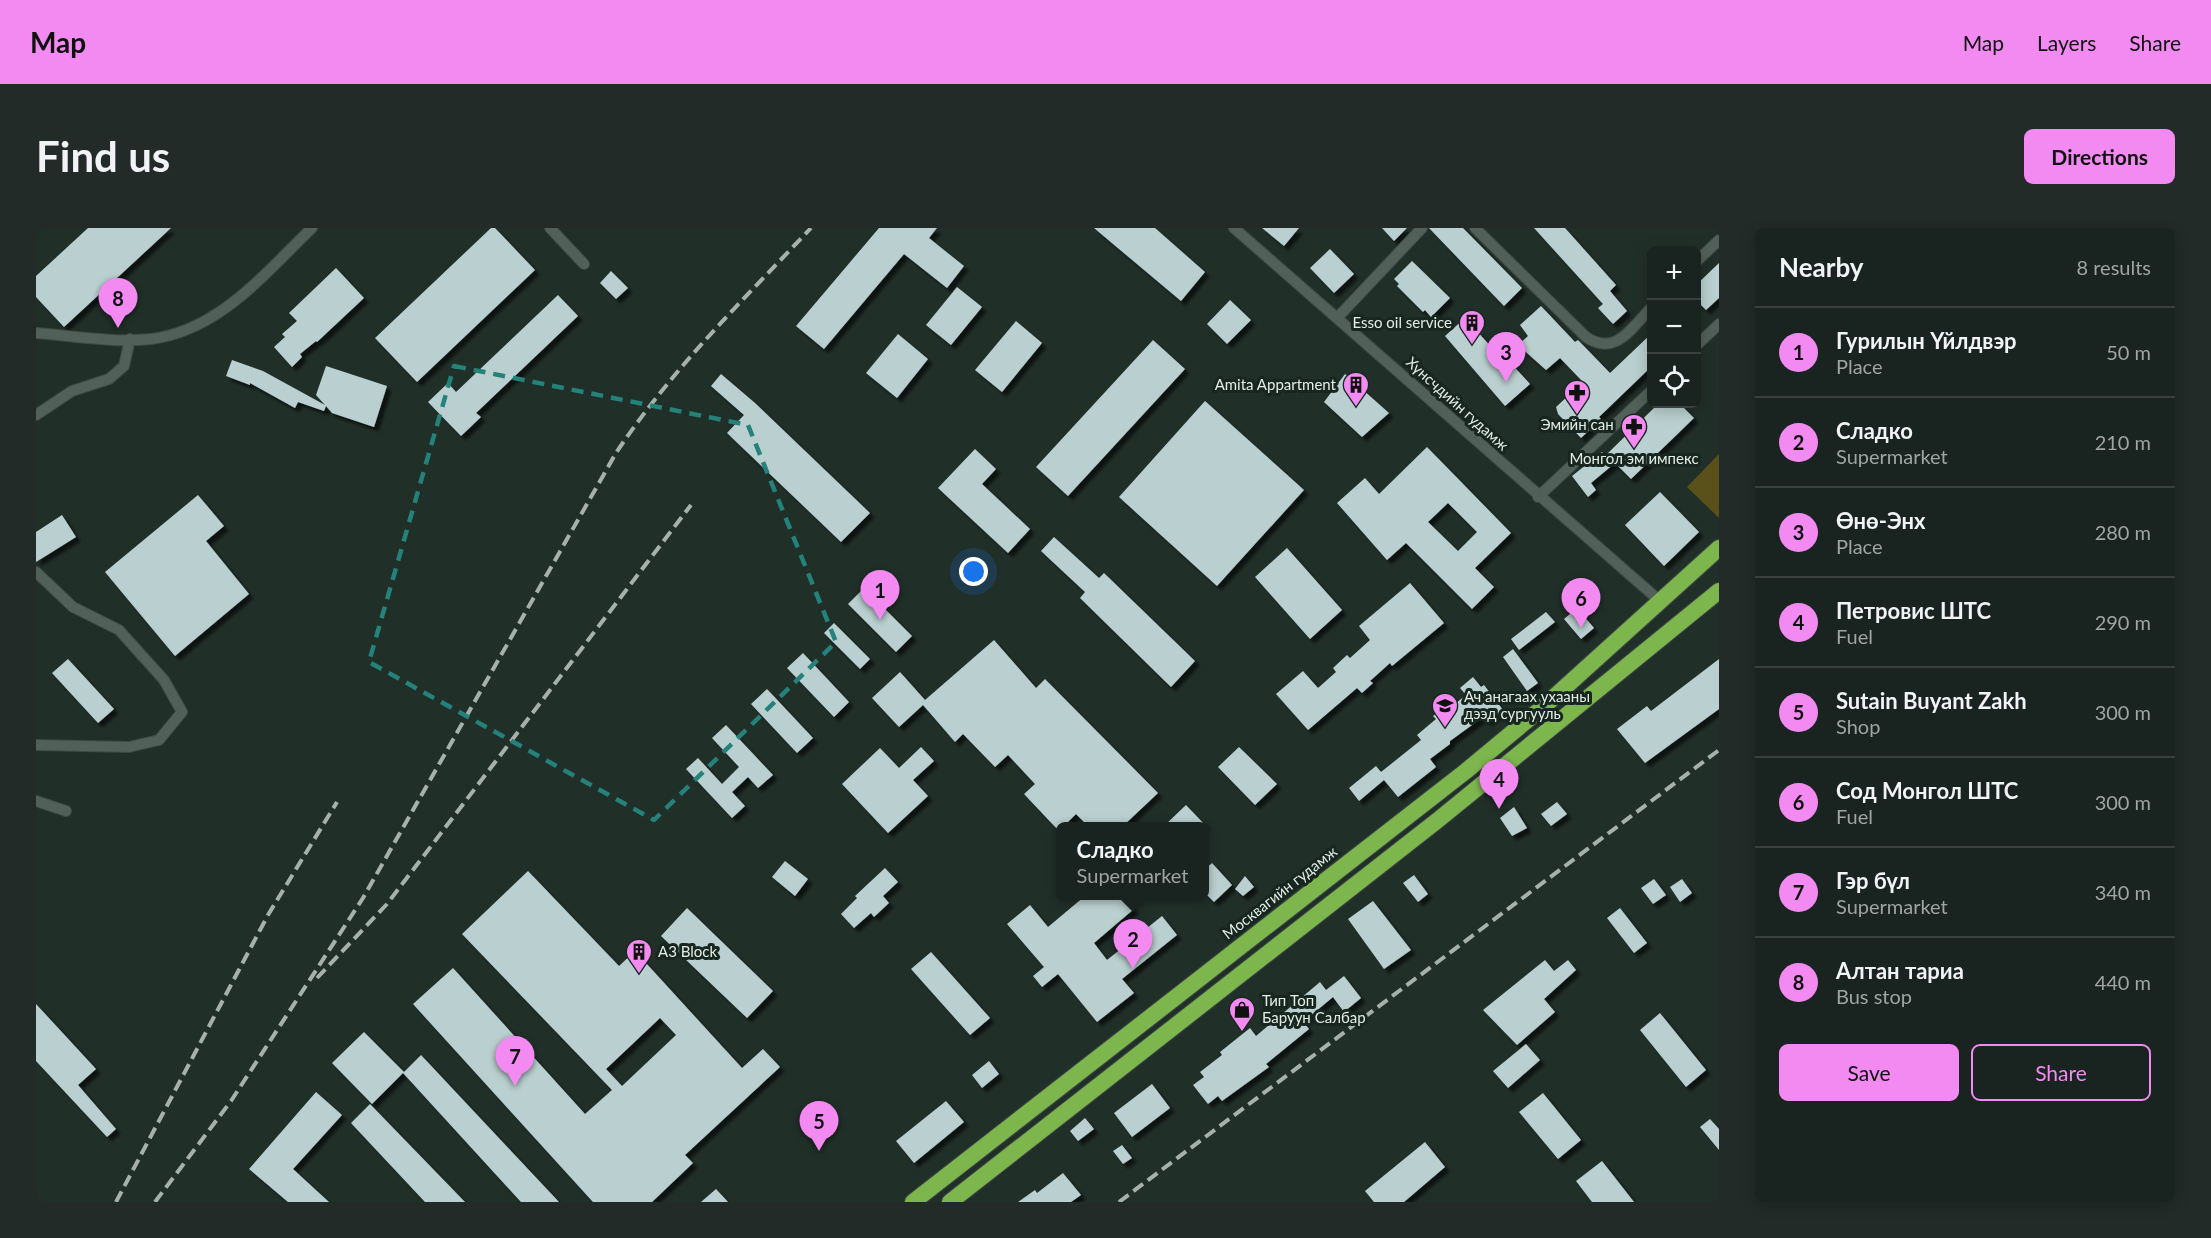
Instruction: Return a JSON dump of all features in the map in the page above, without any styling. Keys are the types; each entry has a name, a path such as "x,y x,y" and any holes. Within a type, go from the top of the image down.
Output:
{"highway":[{"name":"Москвагийн гудамж","path":"913,1202 1466,771 1719,549"},
{"path":"950,1202 1438,820 1719,591"}],"street":[{"path":"36,333 153,339 200,325 240,297 312,228"},
{"path":"550,228 584,264"},
{"name":"Хүнсчдийн гудамж","path":"1234,228 1338,317 1538,497 1661,602"},
{"path":"1338,317 1422,228"},
{"path":"1475,228 1586,337 1598,345 1610,346 1622,338 1647,313"},
{"path":"1701,257 1719,240"},
{"path":"1701,341 1719,324"},
{"path":"36,415 72,391 109,379 124,366 130,339"},
{"path":"1538,497 1647,395"},
{"path":"36,572 73,607 119,630 164,680 182,712 159,740 129,747 36,745"},
{"path":"36,801 66,811"}],"highlighted area":[{"path":"454,366 748,425 836,642 654,820 369,662"}],"shaded area":[{"path":"1719,454 1719,518 1687,487"}],"building":[{"path":"88,228 171,228 64,327 36,297 36,276"},
{"path":"491,228 495,228 535,270 417,382 375,338"},
{"path":"879,228 937,228 929,238 964,266 947,288 904,254 824,349 796,326"},
{"path":"1094,228 1155,228 1205,272 1181,301"},
{"path":"1262,228 1299,228 1284,246"},
{"path":"1382,228 1407,228 1394,241"},
{"path":"1429,228 1463,228 1522,288 1504,306"},
{"path":"1534,228 1565,228 1616,285 1610,291 1627,311 1613,324 1598,308 1603,304"},
{"path":"1330,249 1354,274 1334,293 1310,268"},
{"path":"1412,261 1450,298 1431,317 1397,286 1399,284 1394,279"},
{"path":"1719,263 1719,298 1706,310 1701,305 1701,280"},
{"path":"336,268 364,298 317,342 300,354 302,357 292,367 274,347 285,337 282,334 297,321 289,313"},
{"path":"611,271 628,288 616,299 600,283"},
{"path":"957,287 982,307 951,345 926,325"},
{"path":"558,295 578,316 476,413 481,417 461,436 428,402 448,383 456,392"},
{"path":"1230,300 1251,320 1227,344 1207,324"},
{"path":"1541,306 1575,342 1578,340 1610,373 1647,338 1647,371 1599,417 1601,419 1581,438 1558,414 1556,407 1583,382 1560,358 1546,370 1518,345 1528,336 1520,325"},
{"path":"1465,318 1504,361 1507,359 1530,384 1505,406 1445,336"},
{"path":"1016,321 1042,343 1002,392 975,370"},
{"path":"898,334 928,359 897,398 866,373"},
{"path":"1153,340 1185,369 1068,496 1036,467"},
{"path":"232,360 263,371 325,405 316,395 326,366 387,386 374,427 332,413 326,406 324,411 298,402 295,408 250,383 250,385 226,376"},
{"path":"721,374 755,403 870,513 841,542 727,433 744,415 711,386"},
{"name":"Amita Appartment","path":"1345,374 1389,413 1362,437 1324,402"},
{"path":"1205,401 1304,490 1217,586 1119,497"},
{"path":"1654,408 1684,408 1694,418 1631,479 1615,463 1591,483 1596,490 1588,497 1572,476 1602,452 1605,456"},
{"path":"1427,447 1511,533 1475,568 1494,587 1472,609 1406,543 1387,560 1337,503 1365,478 1379,494","holes":["1448,503 1477,532 1458,551 1428,522"]},
{"path":"975,449 996,469 982,484 1030,529 1008,553 938,488"},
{"path":"1660,492 1699,532 1664,566 1625,525"},
{"path":"198,495 224,526 206,541 249,594 175,656 105,572"},
{"path":"62,515 76,537 36,562 36,532"},
{"path":"1054,537 1099,578 1104,573 1195,661 1171,687 1080,598 1085,592 1041,551"},
{"path":"1287,548 1342,610 1310,639 1255,577"},
{"path":"1410,583 1444,623 1392,666 1390,663 1370,681 1373,683 1362,693 1357,688 1308,730 1276,694 1303,671 1318,688 1336,672 1333,668 1347,655 1350,658 1370,640 1359,626"},
{"path":"864,588 912,636 896,652 848,604"},
{"path":"1577,608 1594,628 1581,639 1564,619"},
{"path":"1546,612 1555,622 1519,650 1511,639"},
{"path":"834,623 870,659 860,669 824,633"},
{"path":"994,640 1036,688 1045,679 1158,793 1127,822 1084,822 1076,814 1068,822 1056,822 1056,828 1024,794 1035,784 1008,755 995,767 963,734 955,742 923,705 899,727 872,698 900,672 925,700"},
{"path":"1513,649 1538,683 1527,691 1503,657"},
{"path":"803,653 849,702 834,717 787,668"},
{"path":"68,659 114,709 98,723 52,673"},
{"path":"1719,659 1719,709 1645,763 1617,729 1647,706 1651,711"},
{"path":"1473,677 1481,687 1484,685 1503,710 1487,722 1483,717 1450,741 1450,744 1430,759 1436,767 1398,797 1384,780 1359,801 1349,788 1376,766 1381,772 1421,740 1417,735 1436,719 1433,716 1444,708 1446,711 1466,695 1460,688"},
{"path":"767,689 813,738 797,753 751,704"},
{"path":"726,725 773,775 758,788 748,777 732,792 745,806 732,818 686,769 698,758 722,784 739,767 712,738"},
{"path":"921,747 934,761 913,780 928,796 888,833 842,784 880,748 899,768"},
{"path":"1239,747 1277,784 1255,805 1218,767"},
{"path":"1557,802 1567,814 1551,826 1541,814"},
{"path":"1186,805 1202,822 1168,822"},
{"path":"1514,807 1527,828 1512,836 1500,818"},
{"path":"785,861 808,879 795,896 772,877"},
{"path":"1212,863 1232,885 1214,902 1209,897 1209,866"},
{"path":"885,868 898,882 883,896 889,903 874,917 871,913 854,928 841,914 857,898 855,896"},
{"path":"528,871 619,966 635,951 742,1068 763,1049 780,1067 685,1155 693,1163 652,1202 593,1202 413,1004 453,968 585,1114 612,1090 462,934","holes":["660,1018 676,1035 622,1086 606,1069"]},
{"path":"1414,875 1428,894 1418,902 1403,883"},
{"path":"1245,876 1254,887 1243,896 1235,889"},
{"path":"1654,879 1666,895 1653,904 1641,888"},
{"path":"1682,879 1692,893 1680,902 1670,887"},
{"path":"1080,900 1126,900 1134,909 1094,943 1107,960 1162,916 1177,935 1122,979 1134,993 1097,1022 1058,974 1042,987 1033,976 1044,967 1007,924 1030,905 1048,927"},
{"path":"1373,901 1411,950 1384,969 1348,919"},
{"path":"687,908 773,991 747,1018 661,936"},
{"path":"1620,908 1647,943 1634,953 1607,918"},
{"path":"931,952 990,1018 970,1035 911,969"},
{"path":"1545,960 1554,971 1568,960 1576,970 1544,999 1555,1012 1517,1045 1483,1010"},
{"path":"1344,976 1361,998 1344,1012 1333,997 1303,1022 1309,1029 1266,1064 1269,1067 1222,1101 1218,1096 1208,1104 1193,1085 1204,1077 1200,1072 1222,1055 1220,1052 1250,1028 1256,1036 1320,982 1326,990"},
{"path":"36,1004 96,1069 78,1085 116,1129 107,1137 36,1061"},
{"path":"1660,1013 1706,1070 1686,1087 1640,1030"},
{"path":"364,1032 404,1072 421,1055 559,1202 521,1202 403,1073 372,1104 332,1063"},
{"path":"1526,1044 1540,1060 1508,1088 1493,1071"},
{"path":"989,1061 999,1074 982,1088 972,1075"},
{"path":"1152,1084 1170,1108 1132,1137 1114,1113"},
{"path":"316,1092 342,1115 293,1169 329,1202 288,1202 249,1169"},
{"path":"1543,1093 1581,1140 1558,1159 1519,1112"},
{"path":"946,1101 964,1122 914,1163 896,1141"},
{"path":"370,1104 465,1202 425,1202 351,1123"},
{"path":"1085,1118 1094,1129 1078,1141 1070,1131"},
{"path":"1710,1119 1719,1129 1719,1150 1700,1127"},
{"path":"1425,1142 1445,1167 1404,1202 1374,1202 1365,1191"},
{"path":"1122,1145 1132,1158 1123,1164 1113,1151"},
{"path":"1602,1161 1634,1202 1592,1202 1576,1181"},
{"path":"1063,1173 1081,1195 1071,1202 1018,1202 1035,1190 1037,1193"},
{"path":"716,1189 728,1202 701,1202"}],"railway":[{"path":"155,1202 231,1101 363,898 616,453 637,422 684,364 811,228"},
{"path":"317,978 387,904 691,505"},
{"path":"1119,1202 1719,750"},
{"path":"116,1202 268,915 337,802"}],"place":[{"name":"Алтан тариа","path":"118,328"},
{"name":"Esso oil service","path":"1472,346"},
{"name":"Өнө-Энх","path":"1506,382"},
{"name":"Amita Appartment","path":"1356,408"},
{"name":"Эмийн сан","path":"1577,416"},
{"name":"Монгол эм импекс","path":"1634,450"},
{"name":"Гурилын Үйлдвэр","path":"880,620"},
{"name":"Сод Монгол ШТС","path":"1581,628"},
{"name":"Ач анагаах ухааны дээд сургууль","path":"1445,729"},
{"name":"Петровис ШТС","path":"1499,809"},
{"name":"Сладко","path":"1133,969"},
{"name":"A3 Block","path":"639,975"},
{"name":"Тип Топ Баруун Салбар","path":"1242,1033"},
{"name":"Гэр бүл","path":"515,1086"},
{"name":"Sutain Buyant Zakh","path":"819,1151"}]}
